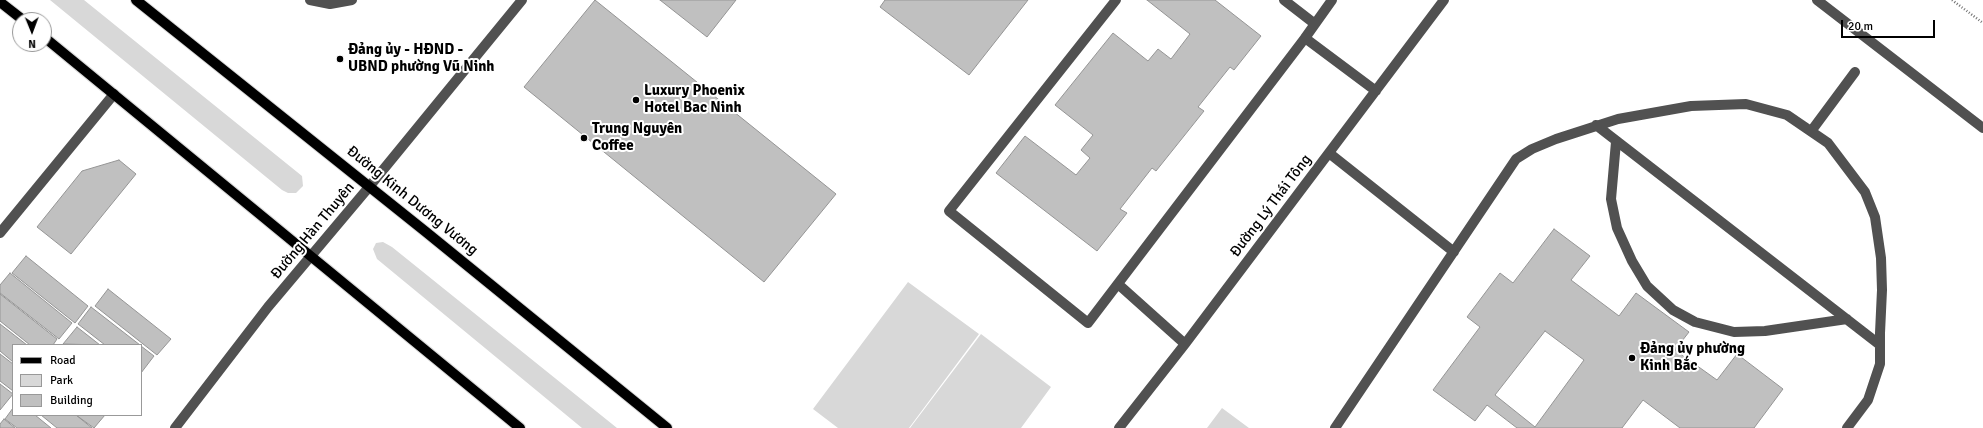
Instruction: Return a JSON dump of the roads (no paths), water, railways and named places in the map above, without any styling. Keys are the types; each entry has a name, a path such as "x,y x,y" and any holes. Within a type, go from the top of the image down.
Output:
{"main road":[{"name":"Đường Kinh Dương Vương","path":"136,0 370,187 667,428"},
{"path":"0,2 13,12"},
{"path":"52,44 520,428"}],"street":[{"path":"310,0 330,4 352,0"},
{"name":"Đường Hàn Thuyên","path":"175,428 268,307 370,187 522,0"},
{"path":"1116,0 949,211 1088,323 1305,38 1332,0"},
{"path":"1284,0 1315,24"},
{"name":"Đường Lý Thái Tông","path":"1119,428 1185,344 1444,0"},
{"path":"1817,0 1983,128"},
{"path":"1305,38 1376,91"},
{"path":"1812,130 1855,72"},
{"path":"0,233 114,94"},
{"path":"1334,428 1516,159 1532,149 1596,125 1666,109 1692,106 1746,104 1788,115 1812,130 1828,143 1865,192 1875,217 1881,258 1882,290 1880,364 1868,400 1847,428"},
{"path":"1596,125 1616,142 1880,344"},
{"path":"1616,142 1611,199 1617,228 1632,261 1648,286 1673,310 1695,322 1734,332 1766,332 1848,319"},
{"path":"1328,153 1454,252"},
{"path":"1118,284 1185,344"}],"place":[{"name":"Đảng ủy - HĐND - UBND phường Vũ Ninh","path":"340,59"},
{"name":"Luxury Phoenix Hotel Bac Ninh","path":"636,100"},
{"name":"Trung Nguyên Coffee","path":"584,138"},
{"name":"Đảng ủy phường Kinh Bắc","path":"1632,358"}]}
